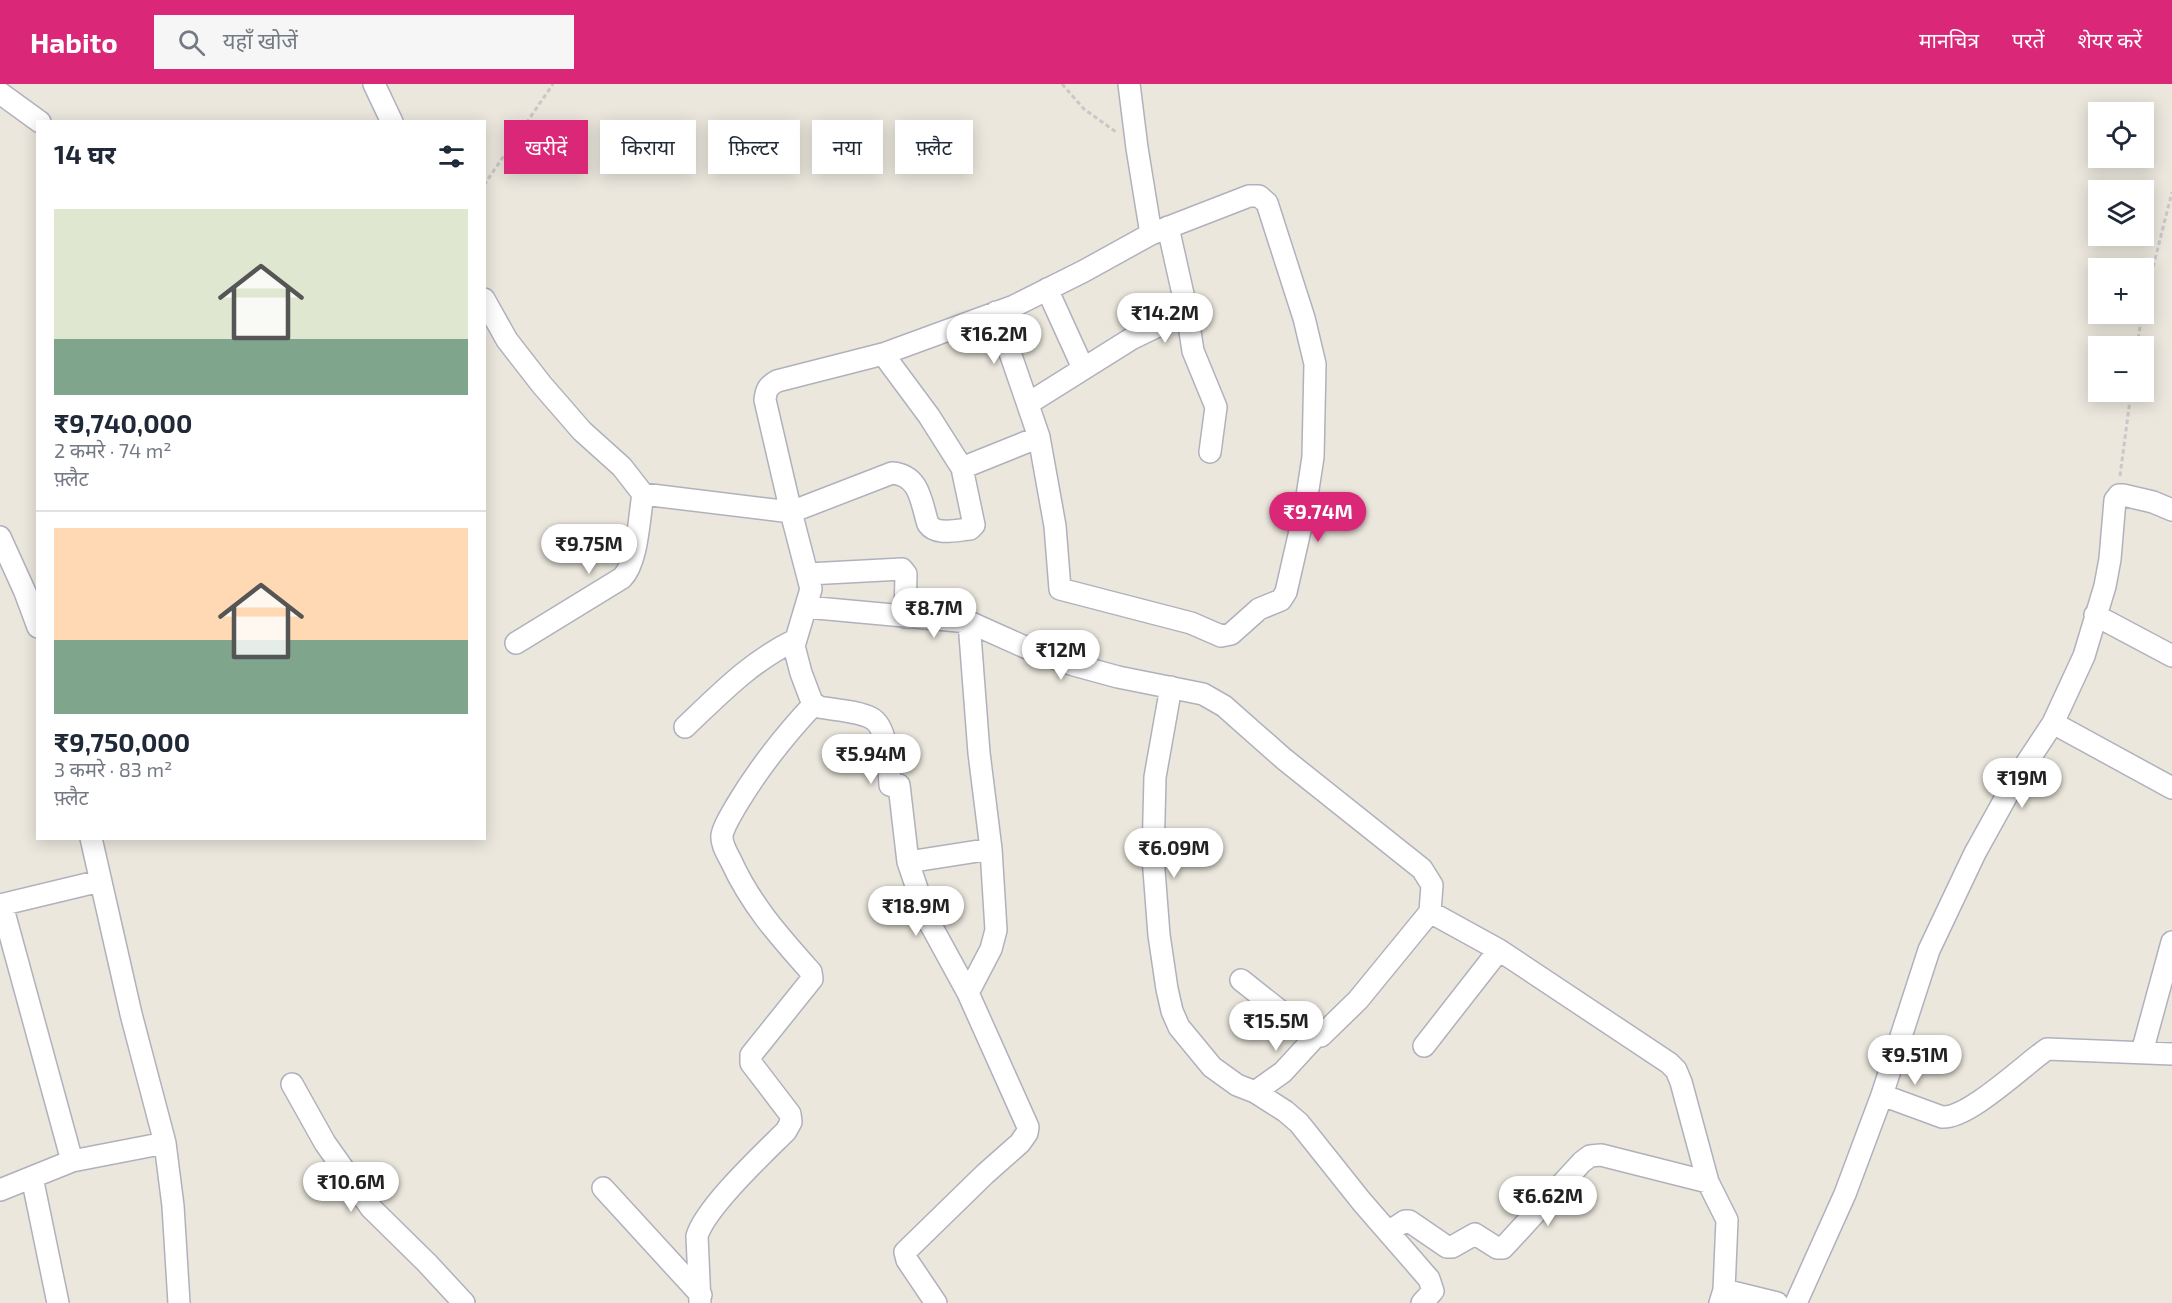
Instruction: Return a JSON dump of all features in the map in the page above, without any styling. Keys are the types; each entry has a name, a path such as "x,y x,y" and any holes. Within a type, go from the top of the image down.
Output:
{"street":[{"path":"374,84 391,120"},
{"path":"1129,84 1137,148 1160,231 1187,312 1193,351 1216,407 1210,452"},
{"path":"0,93 37,120"},
{"path":"936,1303 907,1260 905,1252 1020,1143 1028,1127 968,993 927,918 908,862 900,786 890,785 887,746 877,722 869,717 814,704 801,673 794,645 811,589 765,400 768,387 777,381 883,354 996,312 1047,289 1160,231 1249,196 1259,196 1267,203 1304,318 1315,364 1313,457 1286,592 1283,598 1259,609 1231,634 1221,636 1191,623 1060,589 1055,526 1039,437 996,312"},
{"path":"1047,289 1083,368"},
{"path":"486,303 507,340 542,385 582,431 622,466 643,494 634,558 628,572 622,578 516,643"},
{"path":"1029,404 1131,339 1187,312"},
{"path":"643,494 791,512 892,473 910,479 915,485 928,524 932,529 938,531 970,529 974,522 962,468 929,416 883,354"},
{"path":"962,468 1039,437"},
{"path":"1796,1303 1845,1194 1882,1095 1929,950 1975,853 2016,779 2053,723 2084,656 2105,586 2117,497 2123,495 2172,510"},
{"path":"0,537 36,622"},
{"path":"808,574 902,569 906,574 905,617"},
{"path":"806,607 969,622 1036,652 1074,665 1118,677 1203,693 1224,706 1284,759 1422,869 1432,885 1430,912 1358,1000 1327,1032 1316,1036 1283,1072 1254,1092"},
{"path":"2096,615 2172,656"},
{"path":"968,993 991,949 996,930 991,849 979,753 969,622"},
{"path":"685,727 750,666 765,655 795,640"},
{"path":"1171,687 1155,777 1153,845 1159,935 1172,1011 1179,1027 1212,1067 1237,1085 1254,1092 1285,1111 1299,1123 1432,1284 1433,1291 1422,1303"},
{"path":"700,1299 698,1236 700,1229 731,1189 786,1131 791,1122 790,1114 751,1063 751,1055 812,979 811,972 763,918 741,883 725,849 722,836 724,827 768,759 789,730 814,704"},
{"path":"2053,723 2172,788"},
{"path":"91,840 131,1014 165,1143 174,1206 179,1303"},
{"path":"908,862 991,849"},
{"path":"72,1161 1,905 100,881"},
{"path":"1430,912 1499,950 1669,1063 1676,1070 1708,1182 1726,1220 1722,1296 1777,1303"},
{"path":"2142,1052 2172,942"},
{"path":"1424,1046 1499,950"},
{"path":"1241,980 1308,1033 1316,1036"},
{"path":"1882,1095 1950,1118 1994,1090 2047,1049 2172,1054"},
{"path":"292,1084 325,1143 371,1208 464,1303"},
{"path":"0,1190 72,1161 165,1143"},
{"path":"1388,1232 1405,1221 1410,1221 1447,1247 1475,1234 1497,1248 1503,1248 1582,1161 1595,1155 1708,1182"},
{"path":"32,1177 58,1303"},
{"path":"603,1188 700,1299"}],"path":[{"path":"486,182 553,84"},
{"path":"1062,84 1084,109 1137,148"},
{"path":"2154,263 2172,192"},
{"path":"2117,497 2130,402"}]}
